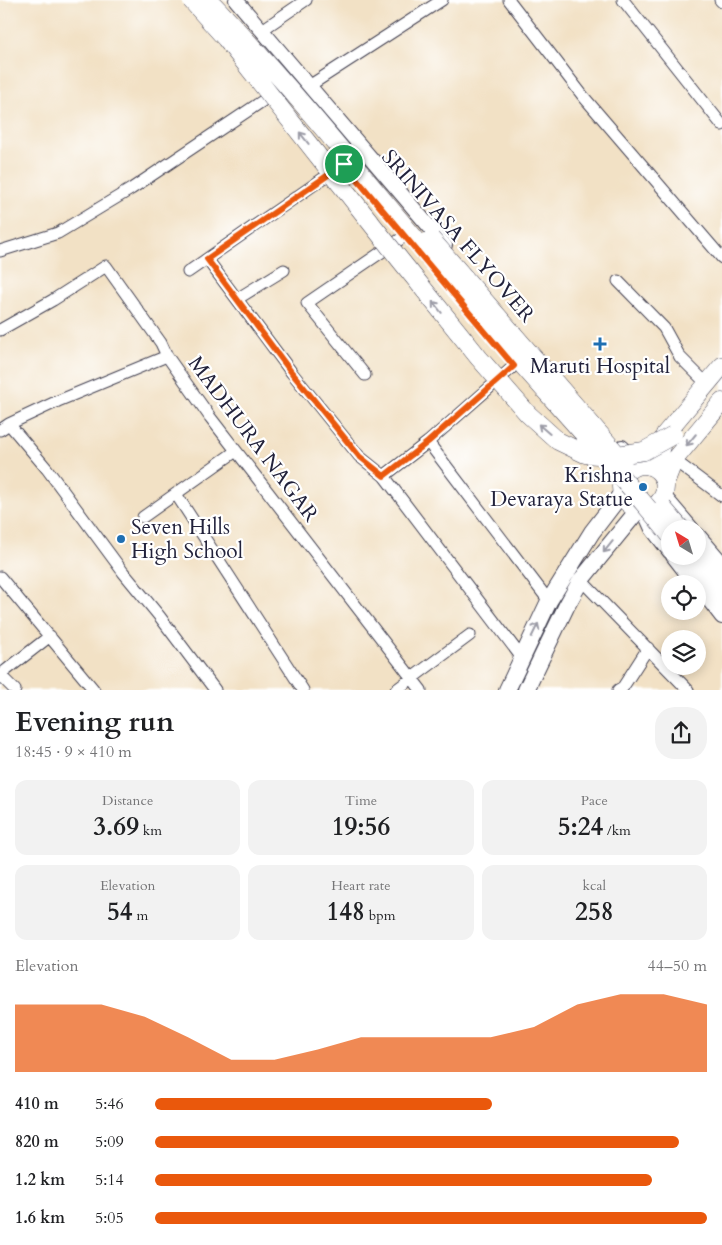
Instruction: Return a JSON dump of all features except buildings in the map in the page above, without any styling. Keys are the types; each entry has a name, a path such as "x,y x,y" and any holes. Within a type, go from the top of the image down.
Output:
{"main road":[{"path":"191,0 226,39 479,358 528,414 558,441 585,454 610,456 644,451 673,435 710,398 714,383 722,366"},
{"name":"SRINIVASA FLYOVER","path":"209,0 258,52 523,368 634,491 661,524"},
{"name":"SRINIVASA FLYOVER","path":"225,0 294,77 406,211 673,520"},
{"path":"646,467 665,434 714,383"},
{"path":"526,690 566,606 582,580 641,509 655,505 664,489 674,460 722,402"},
{"path":"507,690 549,602 592,532 622,488 626,474 646,467 659,472 664,489"},
{"path":"622,488 625,501 641,509"},
{"path":"706,559 722,578"},
{"path":"694,565 722,600"}],"street":[{"path":"200,0 281,89 514,366 622,488"},
{"path":"236,0 514,326 646,467"},
{"path":"262,30 306,0"},
{"path":"309,86 442,0"},
{"path":"509,0 583,96 722,258"},
{"path":"622,0 722,125"},
{"path":"0,251 58,233 131,189 281,89"},
{"path":"188,272 344,164"},
{"path":"364,375 307,304 405,236"},
{"path":"207,259 292,373 359,456 384,476 522,658"},
{"path":"0,330 106,266 161,342 167,356"},
{"path":"236,299 284,270"},
{"path":"618,281 664,328 680,357 714,383"},
{"name":"MADHURA NAGAR","path":"4,427 82,390 167,356 210,418 421,690"},
{"path":"384,476 428,442 514,366"},
{"path":"4,427 47,468 123,572 160,617 215,690"},
{"path":"428,442 549,602"},
{"path":"143,517 236,450"},
{"path":"674,460 722,496"},
{"path":"664,489 686,520"},
{"path":"176,494 303,690"},
{"path":"641,509 652,530 661,541"},
{"path":"706,544 722,563"},
{"path":"680,565 688,575"},
{"path":"1,580 94,690"},
{"path":"582,580 688,690"},
{"path":"706,597 722,617"},
{"path":"396,690 470,635"},
{"path":"15,690 0,675 50,636"},
{"path":"618,690 623,687 648,648"}],"place":[{"name":"Maruti Hospital","path":"600,344"},
{"name":"Krishna Devaraya Statue","path":"643,487"},
{"name":"Seven Hills High School","path":"121,539"}],"route":[{"path":"344,164 514,366 428,442 384,476 359,456 292,373 207,259 344,164"}]}
